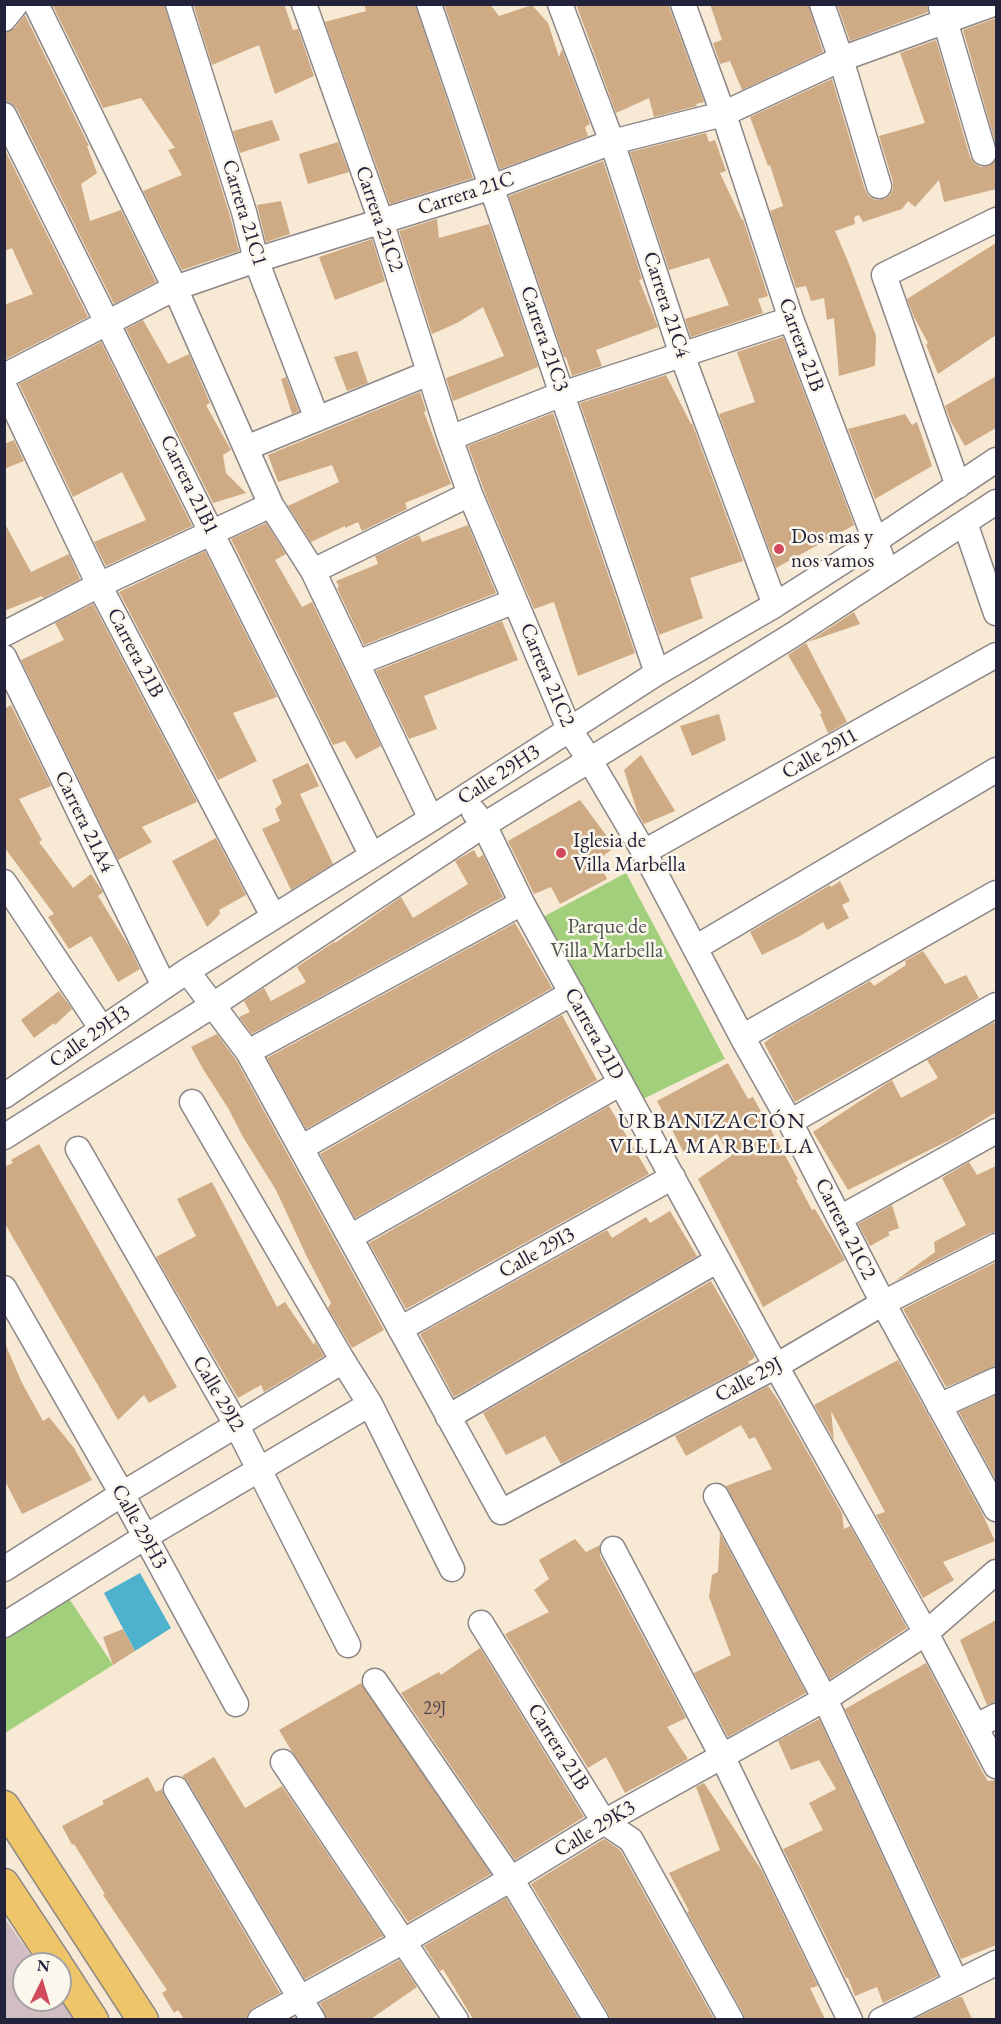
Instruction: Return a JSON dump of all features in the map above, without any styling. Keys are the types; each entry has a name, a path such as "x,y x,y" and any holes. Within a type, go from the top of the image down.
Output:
{"main road":[{"path":"4,1806 143,2019"},
{"path":"4,1884 49,1952"},
{"path":"72,1987 93,2019"}],"street":[{"path":"4,19 16,4"},
{"path":"36,4 175,288 271,505 313,571 431,819"},
{"name":"Carrera 21C1","path":"178,4 244,212 256,260 317,419"},
{"name":"Carrera 21C2","path":"304,4 381,221 470,494 569,729 590,759 644,852 790,1122 883,1303 996,1509"},
{"name":"Carrera 21C3","path":"429,4 657,674"},
{"name":"Carrera 21C4","path":"560,4 612,142 682,355 775,605"},
{"name":"Carrera 21B","path":"683,4 723,114 791,319 888,574"},
{"path":"822,4 879,186"},
{"path":"723,114 943,12 993,4"},
{"path":"943,12 984,153"},
{"name":"Carrera 21C","path":"4,376 175,288 256,260 492,187 612,142 723,114"},
{"name":"Carrera 21B1","path":"4,115 372,856"},
{"path":"958,486 884,275 996,220"},
{"path":"450,438 562,394 791,319"},
{"path":"246,448 429,373"},
{"name":"Carrera 21B","path":"4,386 99,585 273,916"},
{"name":"Calle 29H3","path":"4,1096 187,971 431,819 657,674 775,605 996,460"},
{"path":"313,571 470,494"},
{"name":"Calle 29H3","path":"4,1137 213,1005 484,825 791,636 996,502"},
{"path":"4,634 99,585 271,505"},
{"path":"965,523 995,604"},
{"path":"357,663 515,601"},
{"name":"Calle 29I1","path":"644,852 996,655"},
{"name":"Carrera 21A4","path":"4,657 164,986"},
{"path":"695,948 996,770"},
{"name":"Carrera 21D","path":"463,798 484,825 522,903 776,1366"},
{"path":"4,882 102,1029"},
{"path":"742,1037 996,893"},
{"path":"248,1052 522,903"},
{"path":"187,971 248,1052 448,1417 718,1260"},
{"path":"301,1148 572,993"},
{"path":"790,1122 996,1005"},
{"path":"350,1237 621,1083"},
{"path":"192,1102 370,1404 452,1569"},
{"path":"840,1218 996,1131"},
{"name":"Calle 29I2","path":"78,1149 237,1426 348,1645"},
{"name":"Calle 29I3","path":"400,1329 673,1177"},
{"name":"Calle 29J","path":"448,1417 501,1512 776,1366 883,1303 996,1246"},
{"name":"Calle 29H3","path":"4,1288 146,1537 236,1704"},
{"path":"7,1562 343,1361"},
{"path":"776,1366 927,1632 986,1721 996,1766"},
{"path":"939,1406 996,1380"},
{"path":"4,1625 146,1537 370,1404"},
{"path":"716,1496 825,1699 956,1982"},
{"path":"613,1549 722,1756 850,2019"},
{"name":"Calle 29K3","path":"260,2019 404,1941 511,1880 604,1822 825,1699 927,1632 996,1572"},
{"name":"Carrera 21B","path":"481,1623 604,1822 631,1840 731,2019"},
{"path":"375,1681 511,1880 596,2019"},
{"path":"283,1762 456,2019"},
{"path":"176,1789 313,2019"},
{"path":"881,2019 956,1982 995,1968"}],"shaded area":[{"path":"4,1917 29,1952 12,1952 12,2012 71,2012 76,2019 5,2019"}],"green space":[{"name":"Parque de Villa Marbella","path":"626,873 725,1059 643,1099 541,918"},
{"path":"68,1597 113,1665 5,1733 5,1632"}],"water":[{"path":"140,1573 171,1628 135,1651 104,1593"}],"building":[{"path":"52,4 164,4 239,251 182,270 143,191 182,175 168,150 175,148 141,98 103,108"},
{"path":"193,4 284,4 293,30 298,29 314,76 275,94 259,45 212,65"},
{"path":"364,4 415,4 473,178 390,204 325,22 366,11"},
{"path":"444,4 490,4 499,16 532,5 548,23 559,57 562,49 590,124 585,127 588,136 500,169"},
{"path":"576,4 668,4 704,102 696,104 697,106 654,117 649,98 616,113"},
{"path":"710,4 808,4 823,52 742,90 730,61 720,64 713,43 722,40"},
{"path":"837,4 927,4 928,12 850,41"},
{"path":"25,15 89,146 87,146 97,173 81,184 90,221 121,210 156,282 114,304 17,109 11,103 4,101 4,33 15,28"},
{"path":"996,18 996,145 963,30"},
{"path":"936,40 970,157 975,164 981,167 989,166 996,159 996,189 944,202 939,180 915,207 908,201 902,209 863,222 859,215 854,217 855,224 835,231 876,336 875,366 839,376 834,318 827,320 824,298 811,301 806,286 796,288 770,211 783,206 770,165 768,166 750,117 832,79 865,190 875,200 884,199 890,195 893,182 879,136 925,123 900,53"},
{"path":"272,120 280,140 240,153 233,131"},
{"path":"706,133 709,142 715,140 726,171 720,173 743,219 768,296 758,299 763,313 691,337 685,319 729,305 709,258 669,270 630,152"},
{"path":"338,142 349,172 308,184 299,154"},
{"path":"4,148 88,317 4,360 4,305 33,294 12,248 4,251"},
{"path":"603,161 642,279 639,280 658,327 596,350 602,366 572,376 509,196"},
{"path":"281,201 290,234 266,242 257,205"},
{"path":"437,219 439,238 489,224 538,367 453,401 446,378 504,356 483,307 457,323 432,334 399,231"},
{"path":"372,239 385,281 335,300 319,257"},
{"path":"996,243 996,335 938,374 926,345 928,343 907,299"},
{"path":"143,320 168,364 189,354 210,403 206,405 231,450 223,455 226,473 246,493 213,503 126,329"},
{"path":"783,337 854,525 776,568 719,414 755,402 737,352"},
{"path":"101,342 192,526 106,566 94,542 146,520 122,472 73,497 19,384"},
{"path":"357,351 368,383 347,391 334,357"},
{"path":"666,375 692,423 743,561 690,578 703,618 659,635 580,403"},
{"path":"996,376 996,428 965,446 945,406"},
{"path":"286,377 299,411 292,414 281,379"},
{"path":"420,392 426,411 424,412 451,484 405,503 407,509 362,531 358,522 311,542 288,506 339,482 332,465 278,482 268,455"},
{"path":"553,413 635,653 578,676 554,602 534,609 487,498 468,446"},
{"path":"905,414 912,425 917,422 932,466 875,499 848,429"},
{"path":"14,440 24,461 4,469 4,444"},
{"path":"4,522 31,572 69,554 80,579 43,598 42,596 4,611"},
{"path":"266,523 286,554 275,560 302,607 312,602 381,746 356,759 345,741 333,745 231,539"},
{"path":"468,525 496,593 364,645 337,588 339,586 336,581 378,564 375,556 419,535 422,542"},
{"path":"205,551 277,697 233,713 257,761 218,780 119,592"},
{"path":"93,604 197,802 142,827 152,842 118,860 21,660 64,640 55,623"},
{"path":"854,612 860,624 808,642"},
{"path":"502,621 518,660 424,696 437,729 409,739 376,671"},
{"path":"806,643 847,722 828,733 820,714 822,713 788,655"},
{"path":"11,705 51,786 19,799 42,840 39,842 73,888 91,874 103,892 98,896 130,948 140,969 118,982 91,936 69,949 48,917 54,914 4,847 4,709"},
{"path":"719,714 726,740 692,756 680,726"},
{"path":"641,755 675,811 644,824 638,814 624,770"},
{"path":"308,763 319,786 300,794 333,864 291,890 262,829 280,821 275,809 282,803 272,780"},
{"name":"Iglesia de Villa Marbella","path":"580,800 615,847 598,860 607,879 560,904 551,887 534,894 508,841"},
{"path":"216,838 246,895 219,910 220,914 207,927 172,861"},
{"path":"474,850 478,858 483,855 503,897 252,1034 239,1017 250,1012 244,1001 264,988 271,1001 306,982 297,967 401,897 413,918 468,884 455,861"},
{"path":"840,881 850,901 842,905 849,918 827,930 823,922 762,955 750,932"},
{"path":"515,923 552,988 306,1129 267,1058"},
{"path":"923,951 945,984 966,975 979,998 795,1102 764,1043 870,981 874,986 906,965 905,961"},
{"path":"59,991 72,1009 55,1025 54,1023 34,1038 21,1020"},
{"path":"562,1015 597,1080 355,1218 320,1154"},
{"path":"994,1022 996,1026 996,1112 958,1136 848,1190 813,1132 892,1080 901,1098 938,1078 927,1060"},
{"path":"217,1034 236,1060 384,1330 352,1348 328,1308 331,1303 276,1190 191,1047"},
{"path":"728,1063 748,1099 753,1097 798,1179 796,1180 812,1210 815,1209 845,1260 763,1307 698,1179 731,1156 717,1134 684,1153 657,1101"},
{"path":"609,1106 649,1174 406,1309 369,1243"},
{"path":"39,1144 177,1387 149,1403 144,1395 118,1420 4,1222 4,1167 13,1163 11,1160"},
{"path":"969,1162 977,1175 996,1166 996,1232 895,1281 935,1252 934,1242 966,1225 942,1178"},
{"path":"212,1182 277,1307 285,1302 324,1356 264,1392 261,1385 238,1398 156,1257 196,1236 177,1199"},
{"path":"892,1205 899,1228 888,1232 890,1235 870,1246 858,1224"},
{"path":"670,1211 697,1256 454,1397 420,1334 607,1230 612,1238 646,1217 650,1223"},
{"path":"996,1262 996,1366 946,1387 903,1309"},
{"path":"711,1281 754,1355 754,1358 748,1362 750,1364 561,1464 545,1436 506,1455 483,1413"},
{"path":"4,1341 22,1383 43,1421 49,1417 74,1448 92,1480 22,1514 4,1479"},
{"path":"898,1360 995,1541 943,1562 954,1580 923,1598 876,1515 885,1512 831,1411 834,1440 814,1405"},
{"path":"768,1386 842,1513 844,1529 850,1526 907,1628 830,1679 726,1486 772,1469 755,1437 749,1439 741,1425 686,1456 675,1436"},
{"path":"996,1395 996,1480 959,1412"},
{"path":"720,1533 806,1693 728,1737 694,1673 731,1655 709,1597 712,1575 718,1572"},
{"path":"575,1539 586,1552 600,1545 600,1556 686,1718 667,1727 688,1759 625,1793 606,1757 588,1768 505,1634 549,1612 534,1590 549,1579 539,1560"},
{"path":"996,1620 996,1702 987,1705 960,1640"},
{"path":"123,1629 135,1651 113,1665 103,1637"},
{"path":"480,1648 584,1817 515,1860 401,1693 439,1672 441,1675"},
{"path":"926,1663 983,1773 988,1781 996,1780 996,1945 961,1959 845,1709"},
{"path":"361,1683 491,1874 408,1922 279,1730"},
{"path":"819,1719 938,1976 883,2003 877,1987 855,1996 783,1849 823,1830 809,1803 836,1789 819,1760 791,1770 778,1741"},
{"path":"214,1757 245,1808 282,1786 383,1936 305,1979 188,1782 182,1776"},
{"path":"148,1777 156,1792 162,1789 280,1993 253,2008 246,2019 184,2019 178,2010 174,2013 162,1993 167,1990 103,1895 105,1894 62,1826 104,1804 102,1801"},
{"path":"704,1783 762,1871 818,1986 810,1988 825,2019 745,2019 687,1912 689,1911 669,1873 720,1850 696,1787"},
{"path":"604,1839 620,1850 714,2019 610,2019 531,1884"},
{"path":"506,1898 579,2019 473,2019 443,1969 440,1971 424,1946"},
{"path":"399,1960 417,1987 371,2019 327,2019 320,2003"},
{"path":"962,1997 972,2019 914,2019"}],"place":[{"name":"Dos mas y nos vamos","path":"779,549"},
{"name":"Iglesia de Villa Marbella","path":"561,853"}],"district":[{"name":"URBANIZACIÓN VILLA MARBELLA","path":"712,1134"}]}
